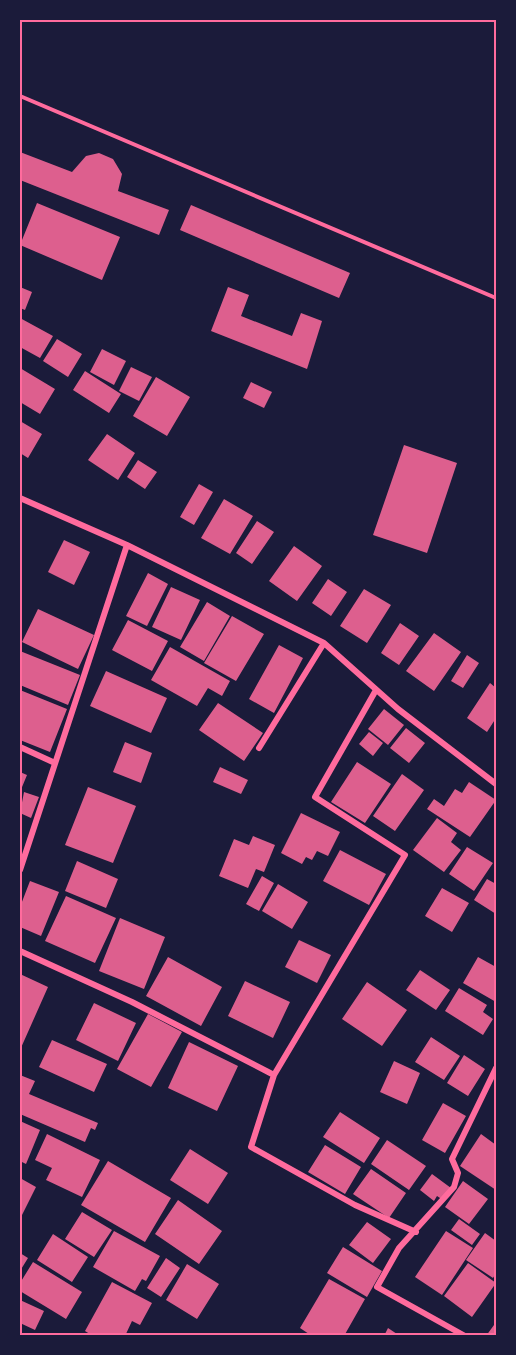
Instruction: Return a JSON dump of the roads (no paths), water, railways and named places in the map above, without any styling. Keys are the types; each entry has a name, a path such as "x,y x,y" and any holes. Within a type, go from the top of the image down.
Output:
{"street":[{"path":"20,498 127,545 324,643 376,690 496,784"},
{"path":"20,870 127,545"},
{"path":"259,748 324,643"},
{"path":"376,690 315,797 405,855 274,1075 251,1147 355,1205 416,1232"},
{"path":"20,747 55,763"},
{"path":"20,951 132,1002 274,1075"},
{"path":"465,1335 377,1287 399,1248 416,1232 454,1187 458,1173 453,1159 496,1068"}]}
